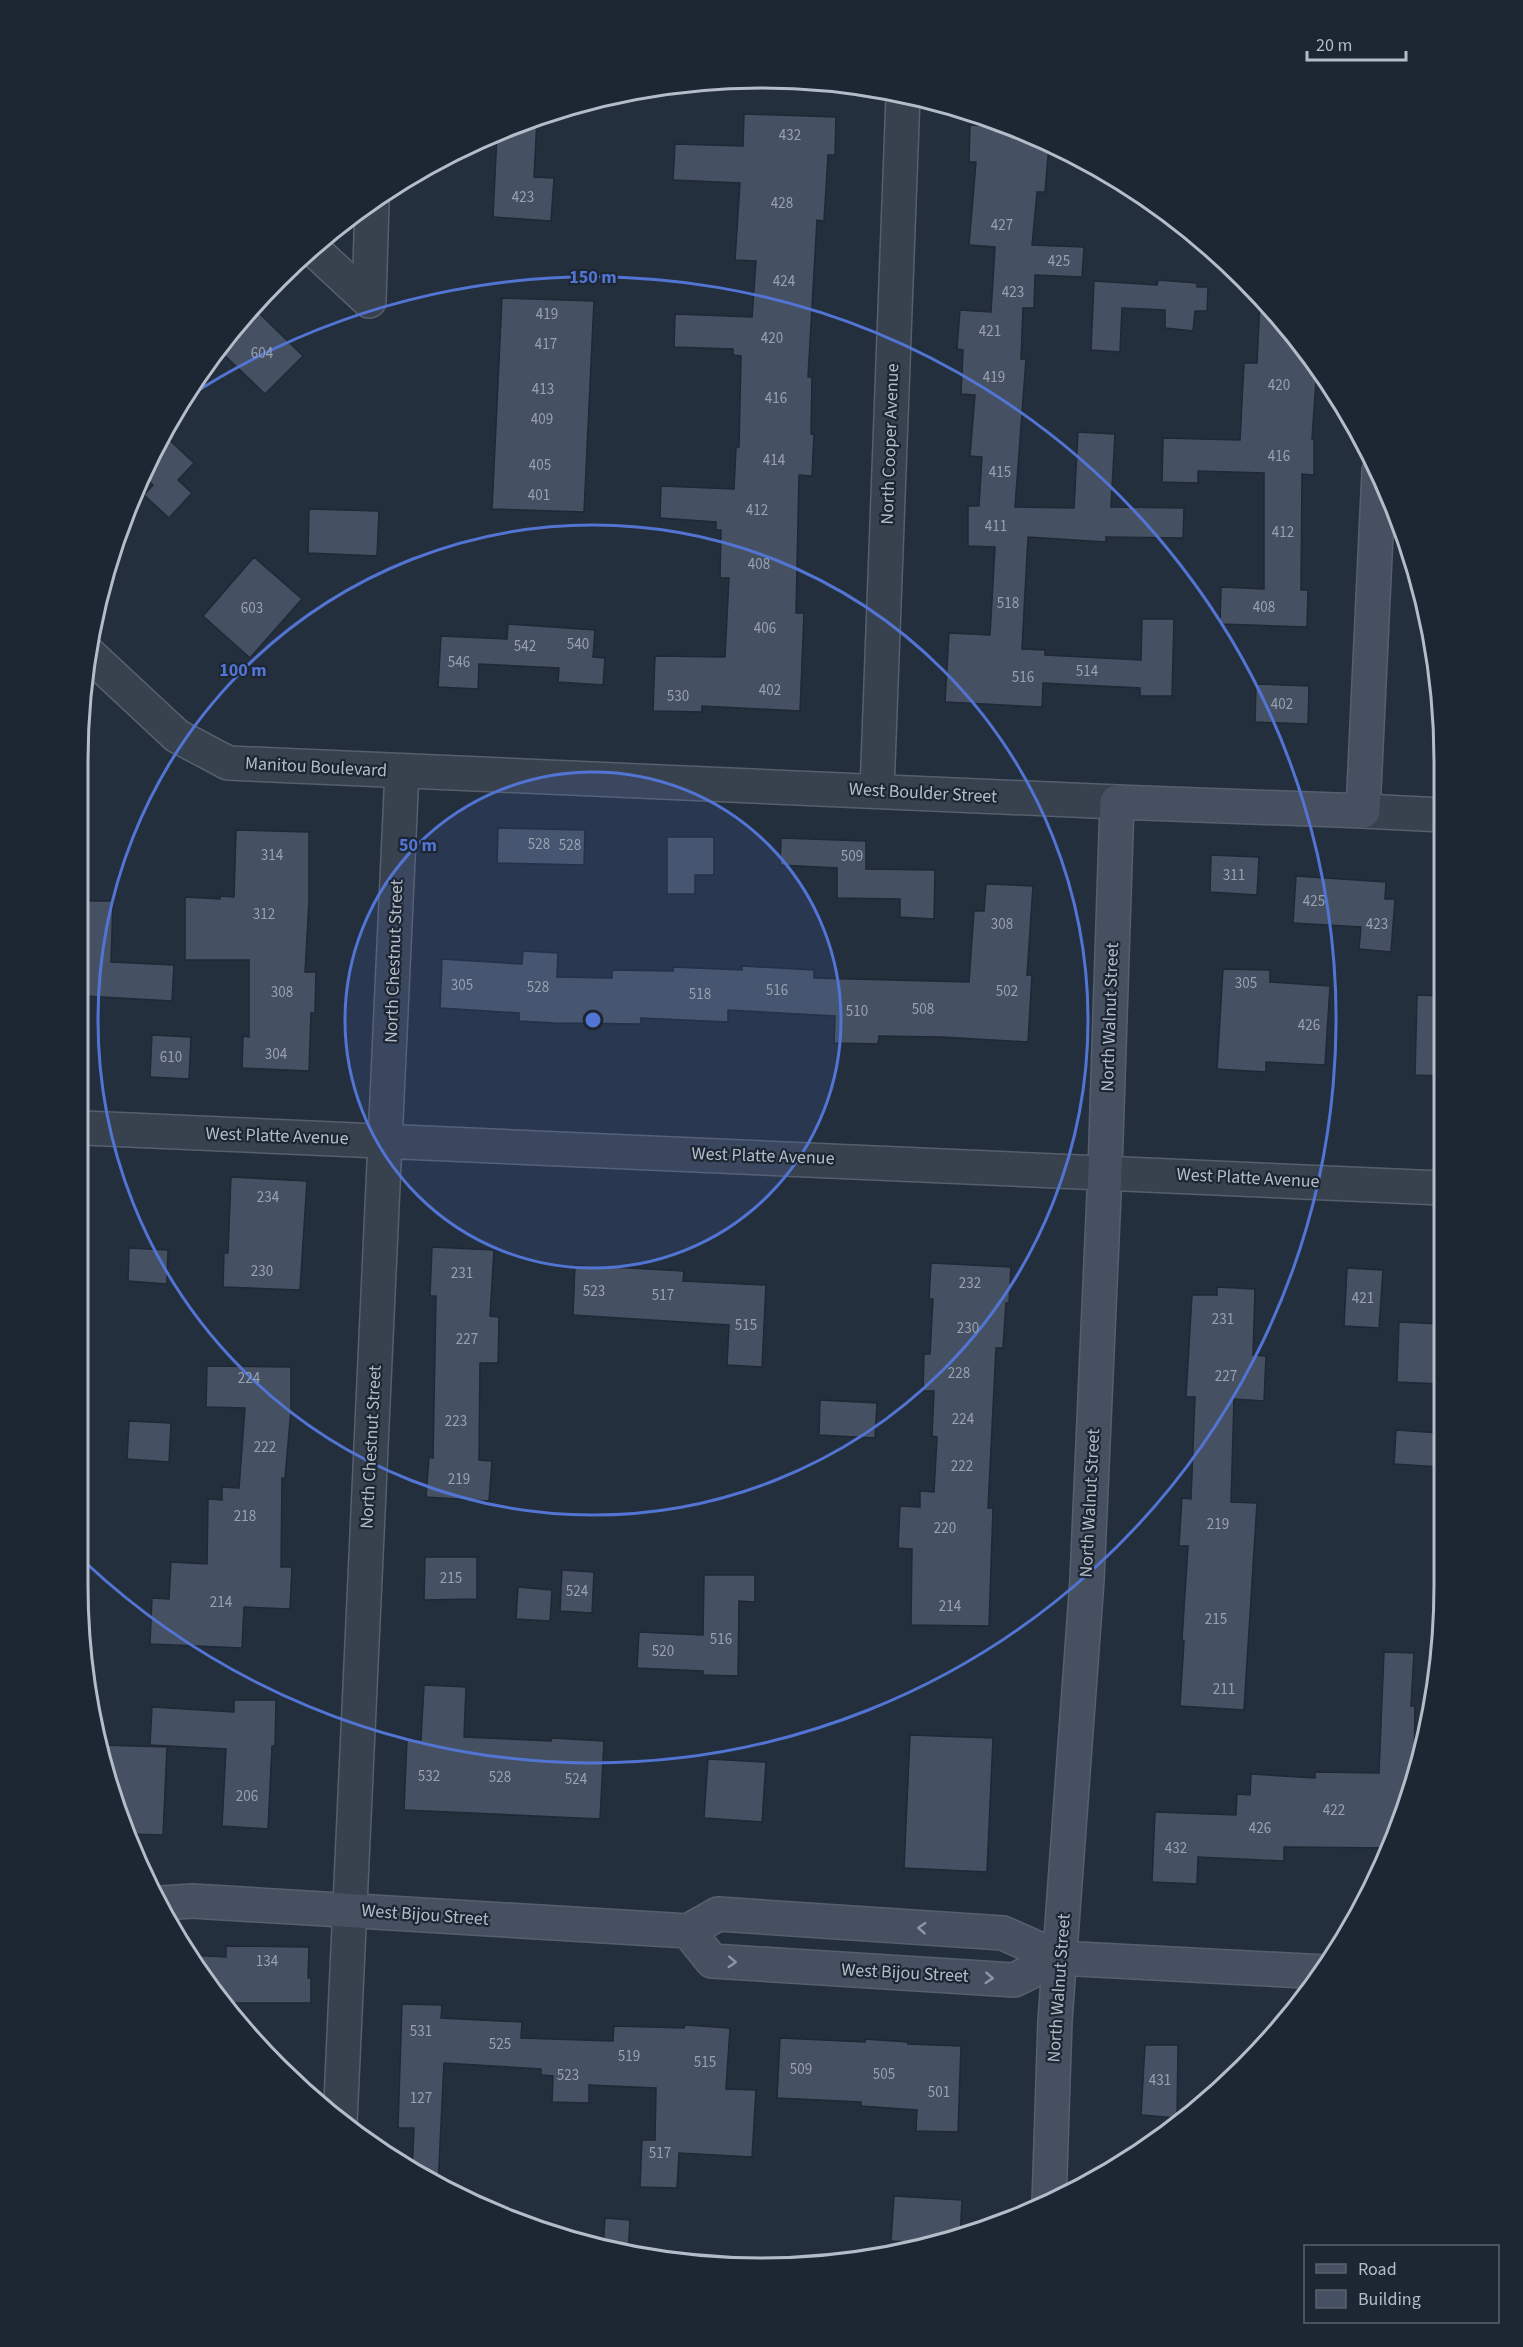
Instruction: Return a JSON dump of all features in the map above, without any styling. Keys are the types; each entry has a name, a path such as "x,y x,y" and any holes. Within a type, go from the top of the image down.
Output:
{"main road":[{"path":"1363,811 1378,493"},
{"name":"West Boulder Street","path":"1117,802 1363,811"},
{"name":"North Walnut Street","path":"1049,2193 1055,2021 1086,1580 1105,1171 1117,802"},
{"name":"West Bijou Street","path":"169,1903 192,1901 688,1931 718,1914 1003,1933 1059,1958 1312,1971"},
{"name":"West Bijou Street","path":"688,1931 712,1961 1014,1980 1059,1958"}],"street":[{"name":"North Cooper Avenue","path":"877,791 903,103"},
{"path":"320,255 369,301 372,214"},
{"name":"Manitou Boulevard","path":"96,661 177,736 228,763 402,771"},
{"name":"West Boulder Street","path":"402,771 1117,802"},
{"name":"North Chestnut Street","path":"341,2110 387,1140 402,771"},
{"name":"West Boulder Street","path":"1363,811 1434,815"},
{"name":"West Platte Avenue","path":"88,1128 1105,1171 1434,1188"}],"building":[{"path":"744,114 836,117 835,155 828,155 824,221 817,220 808,377 812,377 811,434 814,434 812,476 799,475 796,613 804,613 800,711 702,706 702,712 653,711 655,656 725,657 729,578 720,578 721,530 716,530 716,522 660,518 661,486 734,489 736,447 739,447 741,356 733,355 733,349 674,347 675,314 752,317 756,261 735,260 740,183 673,180 675,144 743,146"},
{"path":"970,125 981,125 1048,153 1045,192 1037,192 1032,245 1084,247 1082,277 1035,275 1034,308 1023,308 1021,359 1026,359 1015,507 1074,508 1078,432 1115,434 1111,507 1184,508 1183,538 1106,537 1106,542 1028,537 1022,649 1045,650 1045,655 1141,660 1142,619 1174,619 1172,696 1140,696 1140,688 1043,683 1042,707 945,702 949,633 990,635 995,547 968,546 968,506 979,506 982,457 970,456 975,395 961,394 963,350 957,349 960,310 991,312 995,247 969,245 976,162 969,162"},
{"path":"537,127 534,177 554,178 551,221 493,217 497,143"},
{"path":"1158,280 1197,283 1197,287 1208,287 1207,311 1195,311 1193,331 1165,328 1165,310 1122,308 1120,352 1091,350 1094,281 1157,285"},
{"path":"502,298 594,301 584,512 492,509"},
{"path":"1259,310 1316,381 1312,439 1314,439 1314,475 1302,474 1301,590 1308,590 1307,627 1220,624 1221,587 1264,589 1264,473 1198,471 1198,483 1162,482 1163,438 1240,440 1244,363 1257,363"},
{"path":"260,314 303,356 265,394 225,356"},
{"path":"170,441 194,463 178,480 192,493 169,518 144,495 153,485 150,482"},
{"path":"309,509 379,511 377,556 308,553"},
{"path":"254,557 302,599 250,658 203,616"},
{"path":"508,624 595,630 593,657 605,658 603,685 558,682 559,668 479,664 478,689 438,687 441,636 507,639"},
{"path":"1256,684 1309,686 1308,724 1255,722"},
{"path":"498,828 585,830 584,865 497,863"},
{"path":"236,830 309,832 309,901 305,972 316,972 315,1013 311,1013 309,1071 242,1068 243,1036 249,1037 249,960 185,960 185,897 220,899 220,896 234,897"},
{"path":"667,837 714,837 714,875 695,875 695,894 667,894"},
{"path":"781,838 866,841 866,869 935,870 934,919 900,917 900,899 837,898 837,868 780,865"},
{"path":"1211,855 1259,857 1257,895 1210,892"},
{"path":"1296,876 1386,882 1385,899 1395,899 1391,952 1359,949 1361,927 1293,923"},
{"path":"986,884 1033,886 1027,975 1032,975 1028,1042 879,1036 878,1044 834,1043 835,1016 728,1010 728,1022 641,1018 641,1024 554,1023 519,1021 519,1013 440,1008 442,959 522,964 523,951 558,953 557,977 612,978 612,970 673,971 673,967 742,970 742,966 814,970 814,978 969,982 974,911 984,911"},
{"path":"88,901 113,901 111,962 174,965 172,1001 88,996"},
{"path":"1223,969 1270,970 1270,982 1330,986 1325,1065 1266,1062 1266,1072 1217,1069"},
{"path":"1417,995 1434,996 1434,1076 1415,1075"},
{"path":"152,1035 191,1037 189,1079 150,1077"},
{"path":"231,1177 307,1181 300,1290 223,1287 224,1253 228,1253"},
{"path":"432,1247 494,1250 490,1316 499,1317 498,1363 480,1363 479,1460 492,1461 489,1501 426,1497 429,1457 433,1458 436,1296 430,1296"},
{"path":"129,1248 168,1250 167,1284 128,1281"},
{"path":"931,1263 1011,1267 1003,1348 996,1348 988,1508 993,1508 989,1626 911,1625 912,1549 898,1548 900,1506 920,1507 920,1491 934,1492 937,1437 932,1436 934,1391 923,1391 924,1354 930,1354 933,1299 929,1299"},
{"path":"575,1265 684,1271 683,1281 766,1285 762,1367 727,1365 729,1325 573,1315"},
{"path":"1347,1268 1383,1270 1379,1328 1344,1326"},
{"path":"1217,1287 1255,1289 1253,1355 1266,1356 1264,1401 1234,1399 1231,1502 1257,1503 1244,1710 1180,1706 1188,1546 1179,1546 1182,1498 1191,1499 1195,1397 1186,1397 1192,1295 1217,1295"},
{"path":"1399,1322 1434,1324 1434,1384 1397,1382"},
{"path":"207,1366 291,1367 291,1410 285,1478 282,1478 281,1567 292,1567 290,1609 244,1607 242,1648 150,1644 152,1598 169,1599 171,1562 207,1564 208,1499 222,1500 222,1487 239,1488 245,1408 206,1407"},
{"path":"820,1400 877,1403 875,1438 819,1435"},
{"path":"129,1421 171,1423 169,1462 127,1459"},
{"path":"1396,1430 1434,1433 1434,1467 1394,1464"},
{"path":"425,1557 477,1557 477,1599 424,1600"},
{"path":"562,1570 594,1572 592,1613 560,1611"},
{"path":"704,1575 755,1575 755,1602 739,1601 738,1676 703,1675 703,1671 637,1668 639,1632 703,1635"},
{"path":"518,1587 552,1590 550,1621 516,1619"},
{"path":"1384,1652 1414,1653 1411,1706 1415,1706 1414,1750 1399,1802 1381,1848 1284,1847 1284,1861 1198,1857 1197,1884 1152,1882 1155,1812 1236,1815 1237,1794 1250,1795 1251,1774 1315,1778 1315,1772 1379,1773"},
{"path":"424,1685 466,1687 464,1737 604,1741 600,1819 404,1810 407,1739 421,1740"},
{"path":"234,1700 276,1700 275,1746 272,1746 268,1829 222,1826 226,1749 150,1745 152,1707 234,1712"},
{"path":"910,1735 993,1738 987,1872 904,1868"},
{"path":"108,1745 167,1747 163,1835 137,1834 124,1802"},
{"path":"708,1759 766,1762 762,1822 704,1818"},
{"path":"226,1946 309,1947 308,1978 311,1978 311,2003 235,2003 200,1956 226,1957"},
{"path":"402,2004 442,2005 441,2018 522,2022 521,2038 613,2041 614,2026 684,2028 685,2025 730,2028 726,2089 756,2090 752,2157 679,2153 677,2188 640,2187 642,2140 655,2140 656,2088 589,2085 589,2103 552,2102 553,2076 541,2075 541,2069 444,2063 439,2175 413,2160 414,2128 398,2128"},
{"path":"780,2038 865,2042 865,2039 908,2042 908,2044 961,2046 958,2132 916,2131 917,2110 861,2106 861,2102 777,2098"},
{"path":"1145,2045 1178,2045 1177,2114 1173,2118 1141,2115"},
{"path":"894,2196 962,2200 961,2228 910,2242 891,2241"},
{"path":"605,2218 630,2220 629,2246 604,2240"}]}
